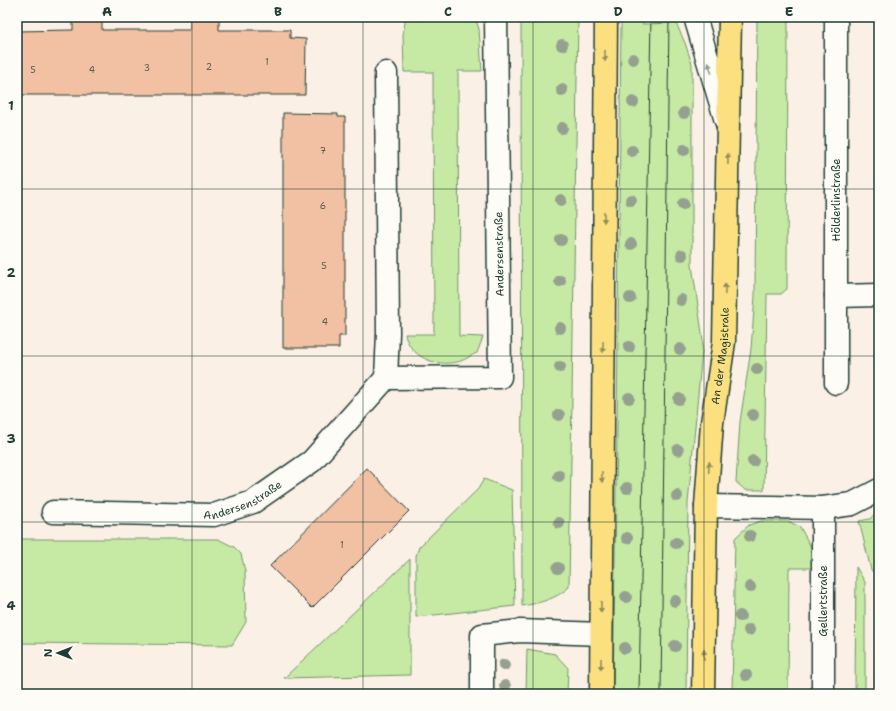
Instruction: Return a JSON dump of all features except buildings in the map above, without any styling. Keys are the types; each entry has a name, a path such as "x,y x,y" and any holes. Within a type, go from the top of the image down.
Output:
{"main road":[{"path":"601,694 606,17"},
{"name":"An der Magistrale","path":"703,694 706,506 712,423 724,342 730,17"}],"street":[{"name":"Andersenstraße","path":"53,512 214,515 253,502 312,461 386,378 500,378 496,17"},
{"path":"696,17 729,132"},
{"name":"Hölderlinstraße","path":"836,17 836,383"},
{"path":"386,73 388,333 386,378"},
{"path":"836,296 879,295"},
{"path":"706,506 822,508 852,504 879,490"},
{"name":"Gellertstraße","path":"822,508 823,694"},
{"path":"482,694 482,635 520,631 601,634"}],"green space":[{"path":"406,17 475,17 479,29 482,71 458,71 459,336 483,337 477,353 460,361 449,363 432,361 418,354 412,349 405,334 434,334 433,72 404,72 403,34"},
{"path":"521,17 578,17 569,587 559,595 547,600 522,606"},
{"path":"624,17 642,17 642,24 676,23 692,64 692,265 703,340 688,503 686,694 613,694 621,22"},
{"path":"757,17 788,17 787,289 781,294 767,294 764,490 745,490 736,482 740,422 751,349 755,296"},
{"path":"17,421 20,539 218,539 234,547 241,554 245,571 246,622 232,645 17,643"},
{"path":"484,479 512,490 515,606 416,617 416,556 419,547 478,489"},
{"path":"879,509 879,572 877,576 871,570 859,521 870,519"},
{"path":"761,521 788,521 800,527 812,549 812,568 789,568 788,694 732,694 735,538 749,525"},
{"path":"410,559 410,675 284,678"},
{"path":"856,567 865,582 865,694 855,694"},
{"path":"527,649 555,654 568,668 567,694 526,694"}],"tram line":[{"path":"639,694 651,17"},
{"path":"661,694 669,17"}]}
